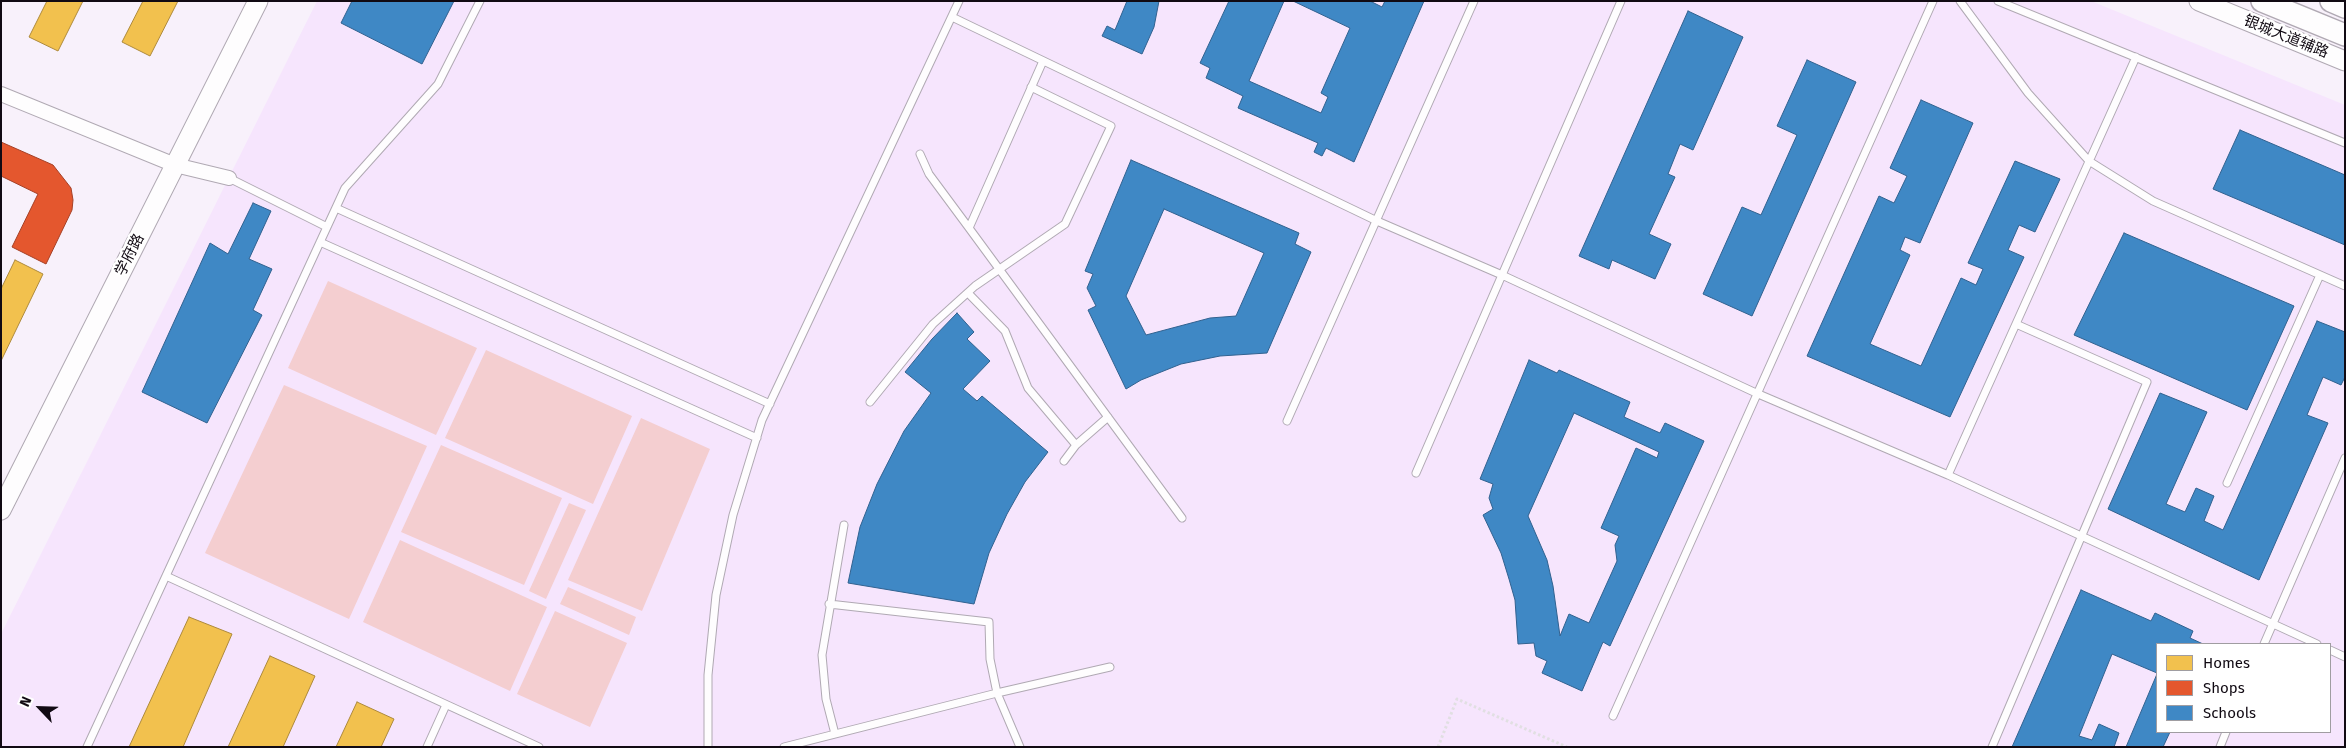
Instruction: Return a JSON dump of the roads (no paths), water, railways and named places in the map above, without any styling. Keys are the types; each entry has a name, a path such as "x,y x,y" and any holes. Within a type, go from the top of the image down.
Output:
{"main road":[{"path":"2262,1 2345,36"},
{"path":"2331,1 2345,7"}],"street":[{"name":"学府路","path":"1,510 258,1"},
{"name":"银城大道辅路","path":"2199,1 2345,61"},
{"path":"1,94 176,165 229,178"}],"lane":[{"path":"87,747 345,188 438,84 480,1"},
{"path":"708,747 708,675 716,595 733,515 757,438 770,404 959,1"},
{"path":"1286,421 1474,1"},
{"path":"1416,473 1621,1"},
{"path":"1613,716 1933,1"},
{"path":"1960,1 2028,93 2089,161 2153,201 2345,286"},
{"path":"1998,1 2345,143"},
{"path":"952,17 1377,221 1502,275 1756,393 1948,475 2315,643"},
{"path":"1948,475 2136,57"},
{"path":"969,228 1042,61"},
{"path":"870,402 933,324 968,293 1065,224 1111,126 1031,87"},
{"path":"920,154 929,174 1182,518"},
{"path":"229,178 327,227"},
{"path":"336,208 770,404"},
{"path":"320,242 757,438"},
{"path":"2227,483 2320,275"},
{"path":"968,293 1005,331 1028,388 1076,445"},
{"path":"1992,747 2083,537 2147,382 2016,324"},
{"path":"1064,461 1076,445 1108,417"},
{"path":"2264,643 2345,458"},
{"path":"835,734 826,699 822,655 829,604 844,525"},
{"path":"166,576 539,747"},
{"path":"829,604 989,622 990,659 997,692 1020,747"},
{"path":"2331,650 2345,657"},
{"path":"784,747 997,692 1110,667"},
{"path":"427,747 446,705"},
{"path":"2220,747 2226,733"}]}
